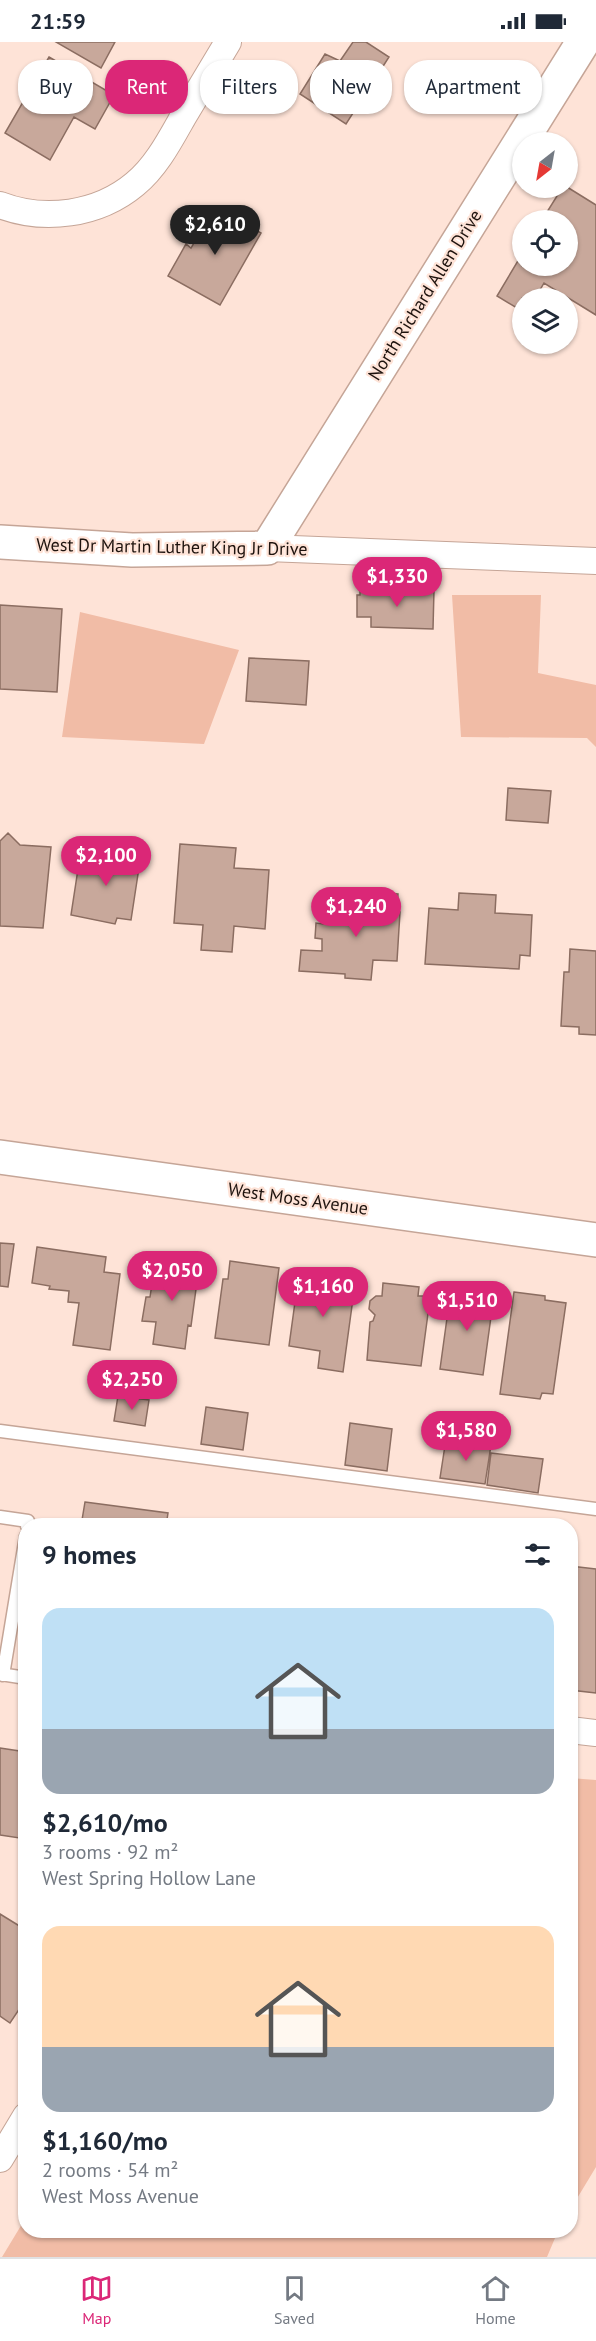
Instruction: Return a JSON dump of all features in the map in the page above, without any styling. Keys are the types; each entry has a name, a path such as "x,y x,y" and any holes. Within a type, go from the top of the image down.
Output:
{"street":[{"path":"0,205 26,212 58,214 105,203 134,185 153,165 171,138 228,42"},
{"name":"North Richard Allen Drive","path":"267,548 583,42"},
{"name":"West Dr Martin Luther King Jr Drive","path":"0,542 132,550 267,548 596,561"},
{"name":"West Moss Avenue","path":"0,1157 596,1240"},
{"path":"578,1731 596,1733"},
{"path":"0,2159 18,2129"}],"lane":[{"path":"0,1431 596,1509"},
{"path":"0,1517 18,1520"},
{"path":"18,1582 2,1675 18,1677"}],"shaded area":[{"path":"452,595 541,595 538,673 596,685 596,747 587,738 461,737"},
{"path":"80,612 239,650 204,744 62,737"},
{"path":"578,1779 596,1780 596,2167 578,2197"},
{"path":"18,2231 18,2238 555,2238 547,2257 2,2257"}],"building":[{"path":"56,42 115,42 101,68 93,63 93,60 87,60"},
{"path":"353,42 366,42 389,57 387,60 341,60"},
{"path":"325,54 338,60 321,60"},
{"path":"310,78 310,101 300,94"},
{"path":"93,83 105,90 105,111 95,129 74,117 50,160 5,133 18,111 18,114 93,114"},
{"path":"331,114 352,114 346,124"},
{"path":"578,194 596,205 596,315 578,304 578,288 552,288 544,283 541,288 512,288 512,305 497,296 512,271 512,276 578,276 578,210 548,210 556,198 578,198"},
{"path":"215,206 261,233 220,305 168,276 186,244 191,248"},
{"path":"360,587 434,590 433,629 371,627 371,617 357,617 357,595 360,595"},
{"path":"0,605 62,609 57,692 0,689"},
{"path":"249,658 309,661 306,705 246,701"},
{"path":"508,788 551,791 548,823 506,820"},
{"path":"8,833 20,845 51,847 43,928 0,926 0,841"},
{"path":"180,844 236,848 234,868 269,870 265,929 234,926 232,952 201,950 203,925 174,923"},
{"path":"97,848 120,851 119,858 140,861 131,920 117,918 115,924 71,915 80,856 96,858"},
{"path":"374,892 398,894 397,912 400,912 397,961 373,960 371,980 345,978 345,974 299,971 301,950 322,951 322,939 315,938 316,923 323,924 324,909 349,910 349,899 373,900"},
{"path":"459,893 496,895 495,913 532,915 530,956 520,955 519,969 425,964 429,908 458,910"},
{"path":"570,949 596,951 596,1035 579,1034 579,1027 561,1026 564,972 569,972"},
{"path":"0,1243 14,1244 8,1287 0,1286"},
{"path":"37,1247 106,1257 104,1272 120,1274 110,1350 73,1345 79,1303 68,1302 69,1291 49,1289 50,1286 32,1283"},
{"path":"156,1258 199,1267 191,1326 188,1325 185,1349 153,1344 156,1322 142,1321 146,1297 150,1297"},
{"path":"230,1261 279,1268 269,1345 215,1338 223,1279 228,1279"},
{"path":"299,1273 350,1279 349,1291 354,1291 343,1372 318,1368 320,1351 289,1346"},
{"path":"383,1283 419,1287 418,1296 423,1296 429,1306 421,1366 367,1360 370,1322 373,1321 375,1315 369,1309 370,1301 376,1296 382,1296"},
{"path":"451,1289 494,1295 483,1375 440,1369"},
{"path":"514,1292 545,1296 545,1300 566,1303 553,1394 542,1393 540,1399 500,1394"},
{"path":"118,1396 149,1400 145,1426 114,1421"},
{"path":"206,1407 248,1413 243,1450 201,1444"},
{"path":"350,1423 392,1429 387,1471 345,1465"},
{"path":"446,1439 491,1445 485,1484 440,1478"},
{"path":"491,1453 543,1459 538,1493 487,1485"},
{"path":"85,1502 168,1513 167,1518 82,1518"},
{"path":"578,1567 596,1569 596,1693 578,1691"},
{"path":"0,1748 18,1751 18,1838 0,1835"},
{"path":"0,1914 18,1925 18,2011 10,2023 0,2016"}]}
